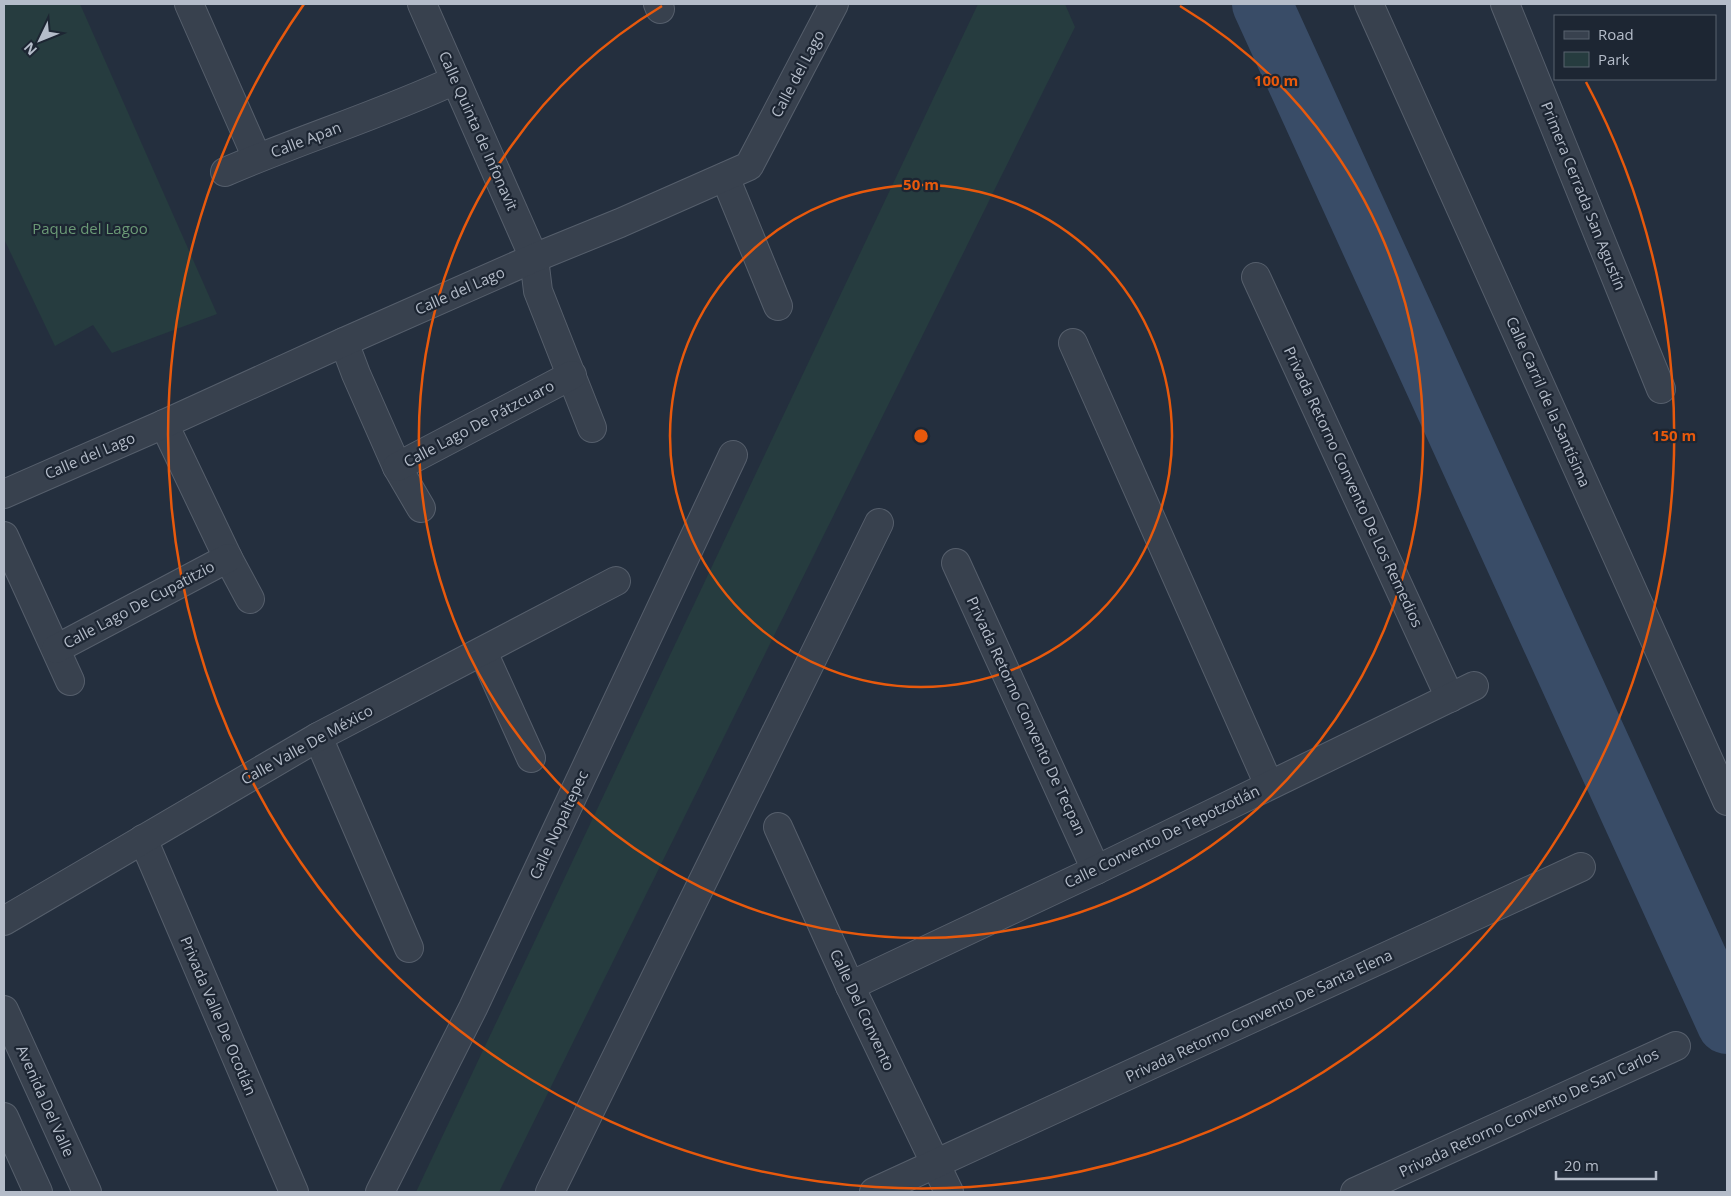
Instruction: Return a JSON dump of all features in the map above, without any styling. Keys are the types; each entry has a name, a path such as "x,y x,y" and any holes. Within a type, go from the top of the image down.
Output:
{"street":[{"name":"Calle Apan","path":"189,4 257,158 426,94 456,80"},
{"name":"Calle Quinta de Infonavit","path":"422,4 534,258"},
{"name":"Calle del Lago","path":"4,494 534,258 620,223 749,166 834,4"},
{"name":"Calle Carril de la Santísima","path":"1369,4 1727,801"},
{"name":"Primera Cerrada San Agustín","path":"1505,4 1661,389"},
{"path":"225,172 257,158"},
{"path":"725,177 778,306"},
{"name":"Calle Lago De Pátzcuaro","path":"344,342 397,467 572,375 538,291 534,258"},
{"name":"Privada Retorno Convento De Los Remedios","path":"1256,277 1450,698"},
{"path":"1073,343 1269,785"},
{"path":"572,375 592,428"},
{"name":"Calle Lago De Cupatitzio","path":"4,536 56,649 228,558 164,424"},
{"name":"Calle Nopaltepec","path":"380,1192 473,1008 733,455"},
{"path":"397,467 421,508"},
{"path":"550,1192 879,523"},
{"path":"228,558 250,599"},
{"name":"Privada Retorno Convento De Tecpan","path":"956,563 1096,870"},
{"name":"Calle Valle De México","path":"4,921 318,736 483,652 616,581"},
{"path":"56,649 70,681"},
{"path":"483,652 531,758"},
{"name":"Calle Convento De Tepotzotlán","path":"850,986 1096,870 1474,686"},
{"path":"318,736 409,948"},
{"name":"Calle Del Convento","path":"778,827 850,986 949,1192"},
{"name":"Privada Valle De Ocotlán","path":"143,839 294,1192"},
{"name":"Privada Retorno Convento De Santa Elena","path":"874,1192 1581,867"},
{"name":"Avenida Del Valle","path":"4,1010 87,1192"},
{"name":"Privada Retorno Convento De San Carlos","path":"1355,1192 1676,1046"},
{"path":"4,1117 38,1192"}],"green space":[{"name":"Paque del Lagoo","path":"4,4 80,4 217,314 112,353 93,325 55,346 4,239"},
{"path":"978,4 1065,4 1075,27 499,1192 416,1192"}],"waterway":[{"path":"1262,4 1727,1024"}]}
